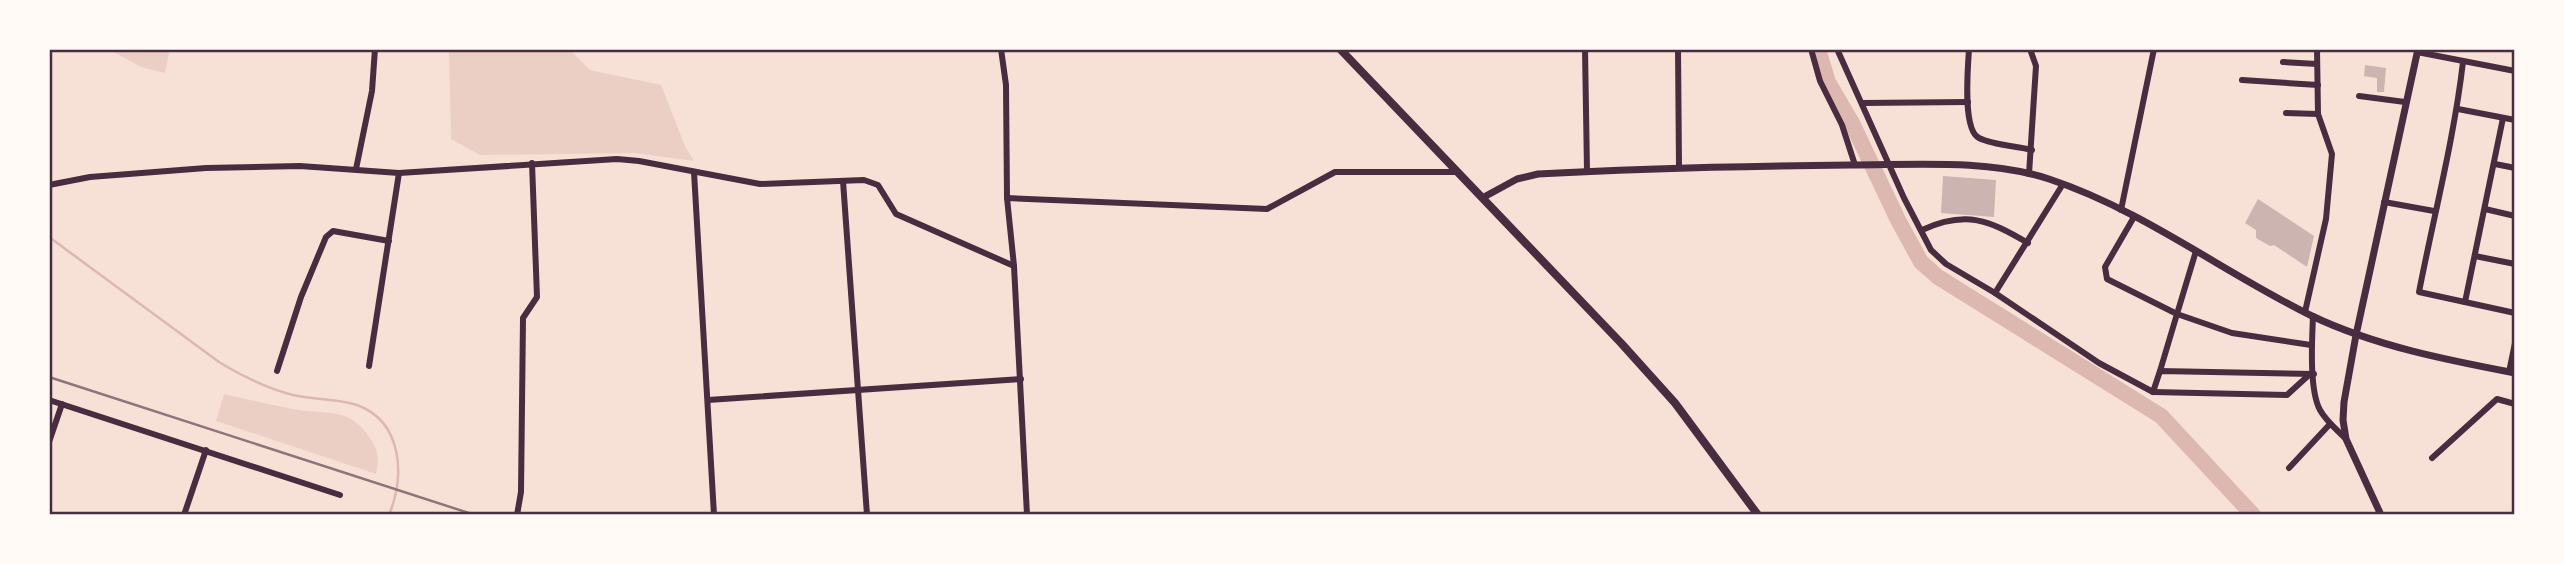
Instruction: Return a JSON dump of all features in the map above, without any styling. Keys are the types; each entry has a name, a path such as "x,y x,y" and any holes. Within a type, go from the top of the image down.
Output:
{"main road":[{"path":"1340,49 1621,342 1675,403 1758,515"}],"street":[{"path":"356,169 372,91 375,49"},
{"path":"1001,49 1006,85 1007,198 1014,266 1027,515"},
{"path":"1585,49 1587,171"},
{"path":"1678,49 1679,167"},
{"path":"1811,49 1820,81 1858,165"},
{"path":"1837,49 1931,250 1946,264 1995,293 2099,363 2153,392 2287,395 2312,374"},
{"path":"1969,49 1970,130 1977,138 2032,150"},
{"path":"2029,174 2036,66 2031,49"},
{"path":"2121,210 2154,49"},
{"path":"2305,312 2326,219 2332,154 2318,114 2317,49"},
{"path":"2381,515 2346,439 2344,402 2405,102 2418,51 2515,71"},
{"path":"2283,62 2317,64"},
{"path":"2463,62 2458,109 2434,211 2419,292 2515,313"},
{"path":"2242,80 2318,85"},
{"path":"2359,96 2405,102"},
{"path":"1862,103 1968,102"},
{"path":"2458,109 2515,120"},
{"path":"2286,113 2318,114"},
{"path":"2465,302 2503,118"},
{"path":"49,185 90,177 181,169 300,166 399,173 617,159 760,184 864,180 878,185 896,214 1014,266"},
{"path":"516,515 521,492 523,318 537,297 532,163"},
{"path":"2495,164 2515,168"},
{"path":"1484,197 1517,179 1538,174 1679,167 1890,165 1973,167 2029,174 2063,184 2121,210 2305,312 2356,335 2396,347 2512,372 2515,344"},
{"path":"694,172 714,515"},
{"path":"1007,198 1266,209 1335,172 1458,172"},
{"path":"369,366 399,173"},
{"path":"844,181 867,515"},
{"path":"1995,293 2063,184"},
{"path":"2384,202 2434,211"},
{"path":"2485,209 2515,216"},
{"path":"2134,217 2105,267 2108,279 2177,314 2232,333 2311,345"},
{"path":"1922,230 1948,220 1970,219 2004,229 2028,243"},
{"path":"277,371 301,297 326,237 333,231 389,241"},
{"path":"2153,392 2196,251"},
{"path":"2475,256 2515,264"},
{"path":"2313,316 2311,345 2315,398 2330,424 2346,439"},
{"path":"2160,371 2312,374"},
{"path":"708,400 1021,379"},
{"path":"2432,458 2497,399 2515,404"},
{"path":"49,400 340,495"},
{"path":"49,442 62,404"},
{"path":"2289,468 2330,424"},
{"path":"184,515 206,450"}],"shaded area":[{"path":"108,49 170,49 165,73 141,67"},
{"path":"449,49 569,49 590,70 661,85 685,146 694,161 634,153 480,155 451,139"},
{"path":"224,394 293,409 345,416 362,428 375,447 378,459 376,474 216,421"}],"building":[{"path":"2365,65 2386,68 2384,92 2377,92 2377,78 2364,76"},
{"path":"1943,176 1996,180 1994,217 1941,213"},
{"path":"2258,199 2314,236 2307,267 2274,245 2270,246 2256,238 2256,230 2245,223"}],"waterway":[{"path":"1818,49 1828,82 1852,123 1921,262 1938,277 2161,416 2253,515"},
{"path":"49,237 236,372 283,392 349,403 372,413 384,424 392,437 396,452 397,484 389,515"}],"railway":[{"path":"49,377 475,515"}]}
